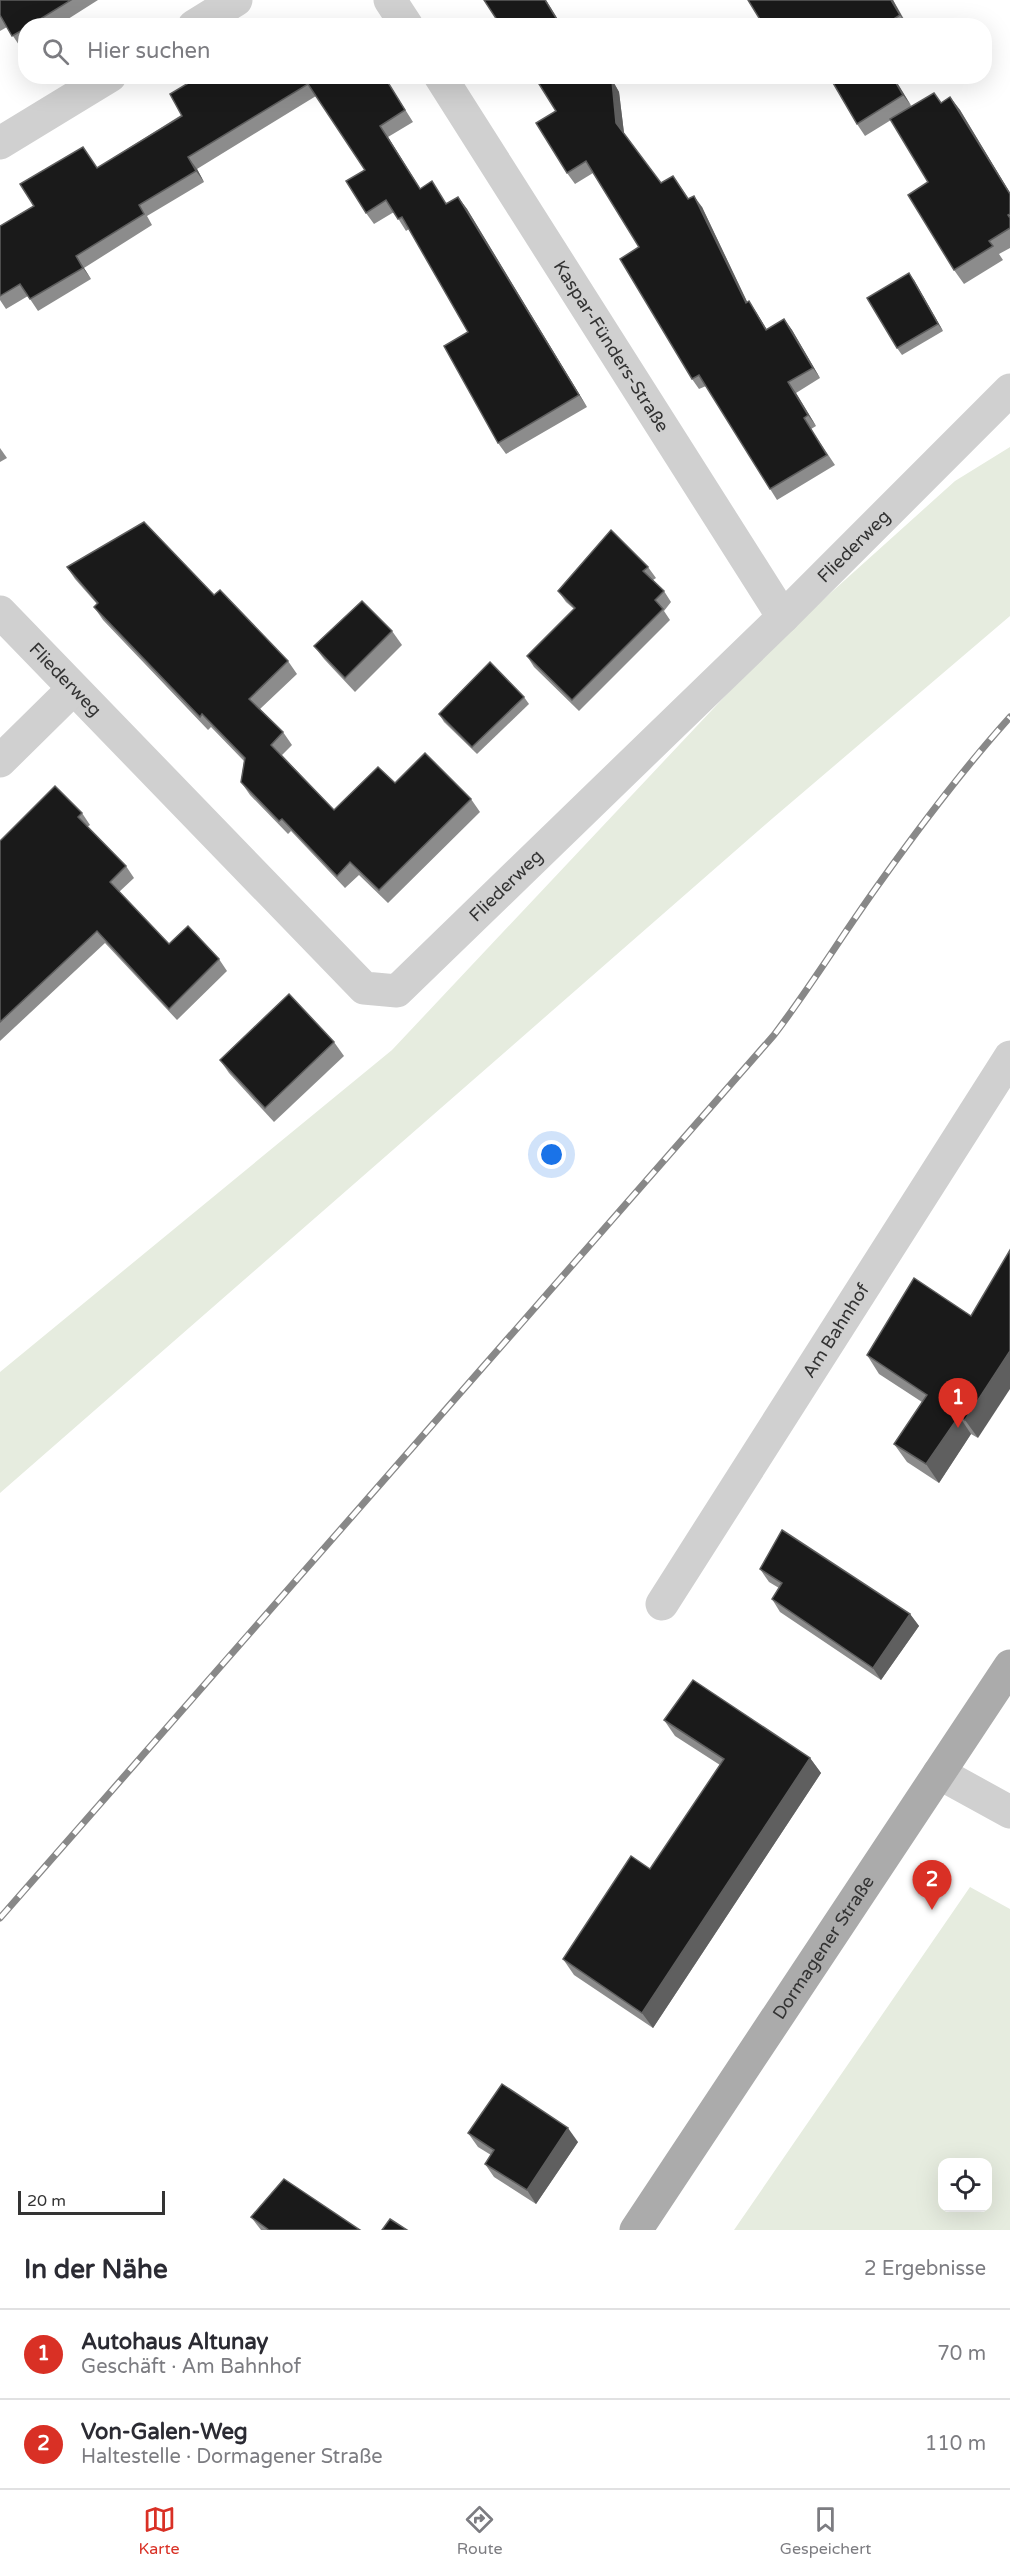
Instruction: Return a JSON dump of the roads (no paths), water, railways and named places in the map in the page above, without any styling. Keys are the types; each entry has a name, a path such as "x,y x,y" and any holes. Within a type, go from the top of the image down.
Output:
{"main road":[{"name":"Dormagener Straße","path":"636,2230 1010,1665"}],"street":[{"path":"207,18 236,0"},
{"path":"390,0 402,18"},
{"path":"0,143 97,84"},
{"name":"Kaspar-Fünders-Straße","path":"445,84 783,617"},
{"name":"Fliederweg","path":"0,612 364,987 397,991 783,617 1010,390"},
{"path":"0,761 73,689"},
{"name":"Am Bahnhof","path":"662,1604 1010,1057"},
{"path":"939,1773 1010,1812"}],"railway":[{"path":"0,1918 774,1035 912,839 1010,717"}],"place":[{"name":"Autohaus Altunay","path":"958,1428"},
{"name":"Von-Galen-Weg","path":"932,1910"}]}
